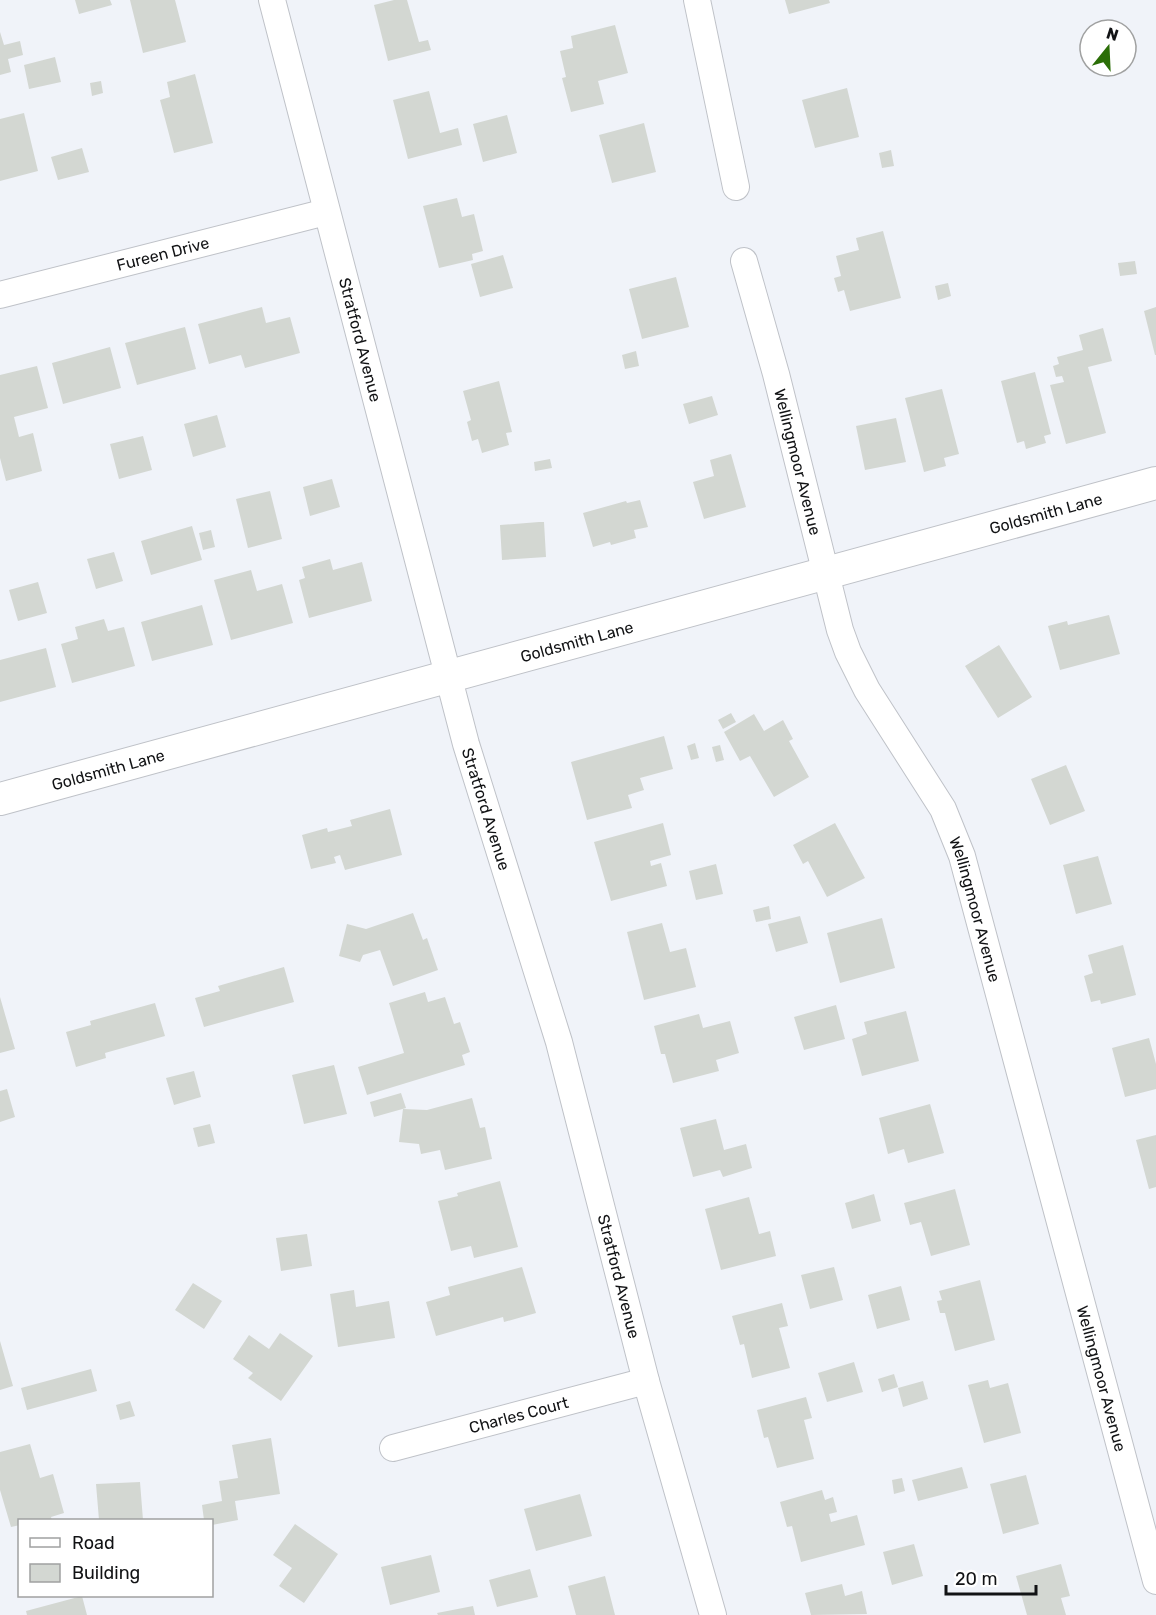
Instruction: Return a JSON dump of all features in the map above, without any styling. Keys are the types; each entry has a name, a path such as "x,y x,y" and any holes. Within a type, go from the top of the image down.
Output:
{"street":[{"name":"Stratford Avenue","path":"272,0 466,744 559,1042 646,1381 713,1615"},
{"path":"697,0 736,188"},
{"name":"Fureen Drive","path":"0,295 326,213"},
{"name":"Wellingmoor Avenue","path":"744,261 776,374 840,630 848,652 867,690 943,809 962,856 1156,1581"},
{"name":"Goldsmith Lane","path":"0,799 1156,483"},
{"name":"Charles Court","path":"393,1448 646,1381"}],"building":[{"path":"75,0 110,0 112,5 79,14"},
{"path":"130,0 175,0 186,42 143,53"},
{"path":"394,0 407,0 419,42 428,40 431,50 388,61 374,5"},
{"path":"785,0 829,0 830,3 789,14"},
{"path":"615,25 628,73 598,81 604,104 571,112 562,78 566,77 560,51 573,48 571,36"},
{"path":"0,32 4,45 20,41 23,55 8,59 11,72 0,75"},
{"path":"55,57 61,82 29,89 24,65"},
{"path":"195,74 213,143 174,153 160,100 170,97 167,82"},
{"path":"101,81 103,93 92,96 90,83"},
{"path":"847,88 859,137 815,148 802,100"},
{"path":"429,91 440,133 458,128 462,145 408,159 393,100"},
{"path":"24,113 38,171 0,181 0,119"},
{"path":"507,115 517,153 483,162 473,124"},
{"path":"644,123 656,172 612,183 599,135"},
{"path":"82,148 89,172 58,180 51,157"},
{"path":"891,150 894,166 882,168 879,153"},
{"path":"457,198 462,217 474,214 483,251 472,254 473,260 439,268 423,206"},
{"path":"883,231 901,298 850,311 844,290 838,292 834,278 841,276 836,256 859,250 856,238"},
{"path":"503,255 513,288 480,297 471,264"},
{"path":"1135,261 1137,274 1120,276 1118,263"},
{"path":"676,277 689,327 642,339 629,289"},
{"path":"948,283 951,296 938,300 935,286"},
{"path":"262,307 266,323 290,317 300,353 245,368 241,355 209,364 198,324"},
{"path":"1156,307 1156,355 1155,355 1144,311"},
{"path":"185,327 196,369 137,385 125,343"},
{"path":"1103,328 1112,361 1088,367 1106,433 1066,444 1050,385 1064,382 1062,376 1056,377 1053,366 1059,364 1057,357 1083,350 1079,335"},
{"path":"110,347 121,388 63,404 52,363"},
{"path":"636,351 639,366 625,369 622,355"},
{"path":"37,366 48,408 14,417 19,437 33,433 42,471 6,481 0,458 0,375"},
{"path":"1035,372 1051,434 1044,436 1046,443 1026,449 1024,441 1017,443 1001,381"},
{"path":"499,381 512,432 506,433 509,445 482,453 478,439 472,441 467,422 471,420 463,391"},
{"path":"942,389 959,454 944,458 946,466 924,472 905,398"},
{"path":"712,396 718,415 689,424 683,404"},
{"path":"217,415 226,447 193,457 184,424"},
{"path":"896,418 906,462 865,470 856,426"},
{"path":"143,436 152,470 119,479 110,444"},
{"path":"731,454 746,507 704,519 693,482 714,476 710,460"},
{"path":"550,459 552,468 535,471 534,462"},
{"path":"332,479 340,507 310,516 303,487"},
{"path":"270,491 282,539 248,548 236,499"},
{"path":"640,500 648,527 634,530 636,538 593,547 583,513 626,501 627,503"},
{"path":"544,522 546,557 502,560 500,525"},
{"path":"192,526 202,560 151,575 141,541"},
{"path":"211,530 215,547 203,550 199,533"},
{"path":"114,552 123,581 96,589 87,559"},
{"path":"330,559 333,570 362,562 372,601 309,618 299,580 305,578 302,567"},
{"path":"251,570 257,591 282,584 293,623 231,640 214,580"},
{"path":"38,582 47,613 18,621 9,590"},
{"path":"202,605 213,645 152,661 141,622"},
{"path":"1109,615 1120,654 1060,670 1048,626 1067,621 1068,625"},
{"path":"104,619 108,631 124,627 135,666 72,683 61,644 78,639 75,627"},
{"path":"999,645 1032,697 998,718 965,666"},
{"path":"46,648 56,687 0,702 0,660"},
{"path":"731,713 736,722 723,729 718,720"},
{"path":"754,714 764,731 783,720 793,739 789,741 809,777 774,797 750,756 740,761 724,732"},
{"path":"664,736 673,769 640,778 644,790 628,795 632,808 587,820 571,762"},
{"path":"695,743 699,758 691,760 687,746"},
{"path":"720,745 724,760 716,762 712,747"},
{"path":"1066,765 1085,811 1050,825 1031,779"},
{"path":"390,809 402,855 345,870 340,855 334,857 336,863 311,869 302,835 327,828 328,832 352,826 350,820"},
{"path":"663,823 671,855 650,861 651,866 661,863 667,886 611,901 594,842"},
{"path":"835,823 865,878 827,897 808,861 803,864 793,845"},
{"path":"1098,856 1112,904 1076,914 1063,865"},
{"path":"716,864 723,894 696,900 689,871"},
{"path":"769,906 771,919 756,922 753,910"},
{"path":"413,913 423,940 427,938 438,970 393,986 380,950 363,955 360,962 339,956 347,924 366,929"},
{"path":"800,916 808,943 776,952 768,924"},
{"path":"882,918 895,968 840,983 827,933"},
{"path":"662,923 670,952 686,948 696,987 644,1000 627,932"},
{"path":"1123,945 1136,995 1101,1004 1100,1000 1091,1002 1084,976 1093,973 1088,955"},
{"path":"284,967 294,1002 204,1027 195,998 220,991 218,986"},
{"path":"425,992 428,1002 445,997 454,1024 460,1022 470,1052 462,1055 465,1065 367,1095 358,1067 404,1053 389,1003"},
{"path":"0,997 15,1049 0,1053"},
{"path":"155,1003 165,1036 105,1053 106,1058 76,1067 66,1032 91,1025 90,1021"},
{"path":"836,1005 845,1039 804,1050 794,1017"},
{"path":"906,1011 919,1061 862,1076 852,1039 867,1034 864,1022"},
{"path":"699,1014 703,1028 730,1021 739,1053 716,1060 719,1071 673,1083 665,1054 661,1054 654,1026"},
{"path":"1149,1038 1156,1064 1156,1089 1125,1097 1112,1048"},
{"path":"334,1065 347,1114 304,1124 292,1075"},
{"path":"194,1071 201,1097 174,1105 166,1078"},
{"path":"7,1089 15,1117 0,1122 0,1091"},
{"path":"401,1093 406,1108 374,1117 370,1102"},
{"path":"472,1098 480,1128 485,1127 492,1159 445,1170 440,1150 421,1154 419,1144 399,1142 403,1109 427,1110"},
{"path":"930,1104 944,1153 908,1163 904,1149 888,1154 879,1118"},
{"path":"716,1119 724,1150 746,1144 752,1168 723,1177 720,1170 693,1177 680,1128"},
{"path":"210,1124 215,1143 198,1147 193,1128"},
{"path":"1156,1135 1156,1187 1149,1189 1136,1140"},
{"path":"500,1181 518,1247 474,1258 471,1246 451,1251 438,1201"},
{"path":"955,1189 970,1245 931,1256 921,1222 910,1225 904,1203"},
{"path":"874,1194 881,1221 852,1229 845,1203"},
{"path":"749,1197 759,1234 770,1231 776,1256 721,1270 705,1209"},
{"path":"307,1234 312,1266 281,1271 276,1238"},
{"path":"522,1267 536,1313 504,1322 503,1317 436,1336 426,1302 450,1295 448,1287"},
{"path":"834,1267 843,1300 810,1309 801,1275"},
{"path":"980,1280 995,1340 955,1351 945,1313 940,1313 937,1301 942,1300 939,1291"},
{"path":"193,1283 222,1301 204,1329 175,1310"},
{"path":"901,1286 910,1320 877,1329 868,1295"},
{"path":"354,1290 356,1307 389,1301 395,1338 338,1347 330,1294"},
{"path":"782,1303 788,1326 779,1328 790,1368 752,1378 744,1344 740,1345 732,1316"},
{"path":"280,1333 313,1356 281,1401 248,1378 253,1373 233,1359 249,1335 269,1349"},
{"path":"0,1341 13,1386 0,1390"},
{"path":"854,1362 863,1392 827,1402 818,1373"},
{"path":"91,1369 97,1391 27,1410 21,1388"},
{"path":"894,1374 898,1387 882,1392 878,1379"},
{"path":"988,1380 990,1388 1008,1383 1021,1433 984,1443 968,1385"},
{"path":"923,1381 928,1399 903,1407 898,1388"},
{"path":"806,1397 812,1418 804,1420 814,1459 777,1468 768,1437 764,1438 757,1410"},
{"path":"130,1401 135,1416 120,1420 116,1405"},
{"path":"271,1438 280,1494 235,1501 238,1520 213,1525 213,1519 204,1519 202,1505 222,1501 219,1481 238,1478 232,1445"},
{"path":"30,1444 40,1478 53,1474 64,1513 51,1517 52,1519 18,1519 18,1525 11,1527 0,1490 0,1452"},
{"path":"962,1467 968,1488 918,1501 912,1480"},
{"path":"1026,1475 1039,1524 1003,1534 990,1484"},
{"path":"902,1478 905,1491 894,1494 892,1480"},
{"path":"140,1482 143,1519 99,1519 96,1484"},
{"path":"822,1490 825,1500 833,1497 837,1512 829,1514 831,1522 857,1515 865,1545 801,1562 792,1526 787,1527 780,1502"},
{"path":"580,1494 592,1536 536,1551 524,1509"},
{"path":"295,1524 338,1554 304,1603 279,1586 292,1568 273,1555"},
{"path":"914,1544 923,1576 892,1585 883,1552"},
{"path":"431,1555 440,1592 390,1605 381,1567"},
{"path":"1061,1564 1070,1596 1061,1598 1066,1615 1027,1615 1016,1576"},
{"path":"530,1569 538,1597 497,1607 489,1580"},
{"path":"605,1576 615,1615 576,1615 568,1586"},
{"path":"842,1584 845,1596 862,1591 867,1614 811,1615 805,1593"},
{"path":"82,1597 87,1615 27,1615 26,1611"},
{"path":"473,1606 475,1615 438,1615 437,1613"}]}
